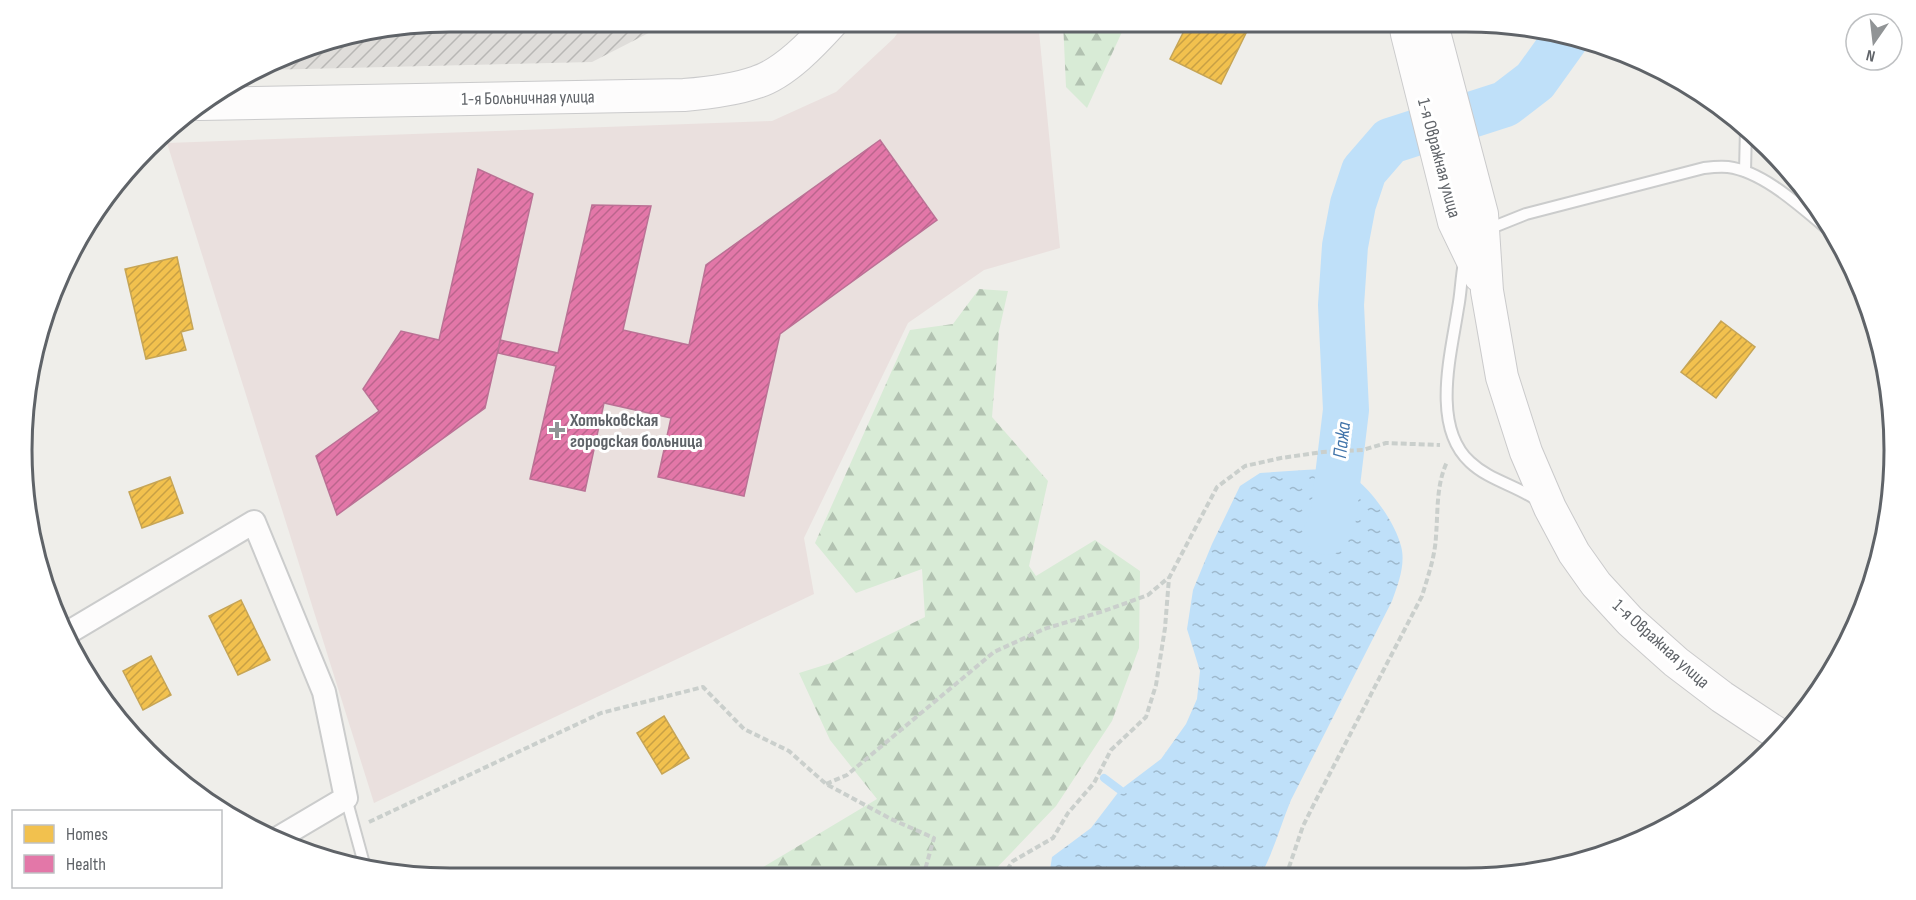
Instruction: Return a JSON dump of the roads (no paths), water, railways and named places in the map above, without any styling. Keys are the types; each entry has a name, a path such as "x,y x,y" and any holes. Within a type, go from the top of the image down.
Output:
{"street":[{"name":"1-я Больничная улица","path":"215,104 684,95 718,92 759,82 786,66 822,32"},
{"name":"1-я Овражная улица","path":"1420,32 1487,291 1502,377 1526,452 1550,508 1574,553 1596,584 1630,621 1676,662 1775,732"},
{"path":"73,630 255,522 324,692 346,798 285,834"}],"lane":[{"path":"1745,171 1746,139"},
{"path":"1550,508 1512,486 1487,476 1455,445 1449,420 1447,371 1472,229 1704,168 1726,166 1764,179 1816,220"},
{"path":"346,798 363,859"}],"water":[{"path":"1327,469 1341,471 1351,476 1369,492 1386,514 1398,536 1402,553 1402,567 1392,601 1291,800 1265,867 1050,868 1052,857 1091,828 1120,790 1161,759 1186,724 1197,699 1200,671 1187,629 1193,590 1240,486 1260,473"}],"waterway":[{"name":"Пажа","path":"1327,532 1333,518 1346,410 1341,305 1345,246 1353,204 1364,171 1390,141 1505,104 1535,81 1562,43"},
{"path":"1104,778 1120,790"}],"place":[{"name":"Хотьковская городская больница","path":"557,430"}]}
